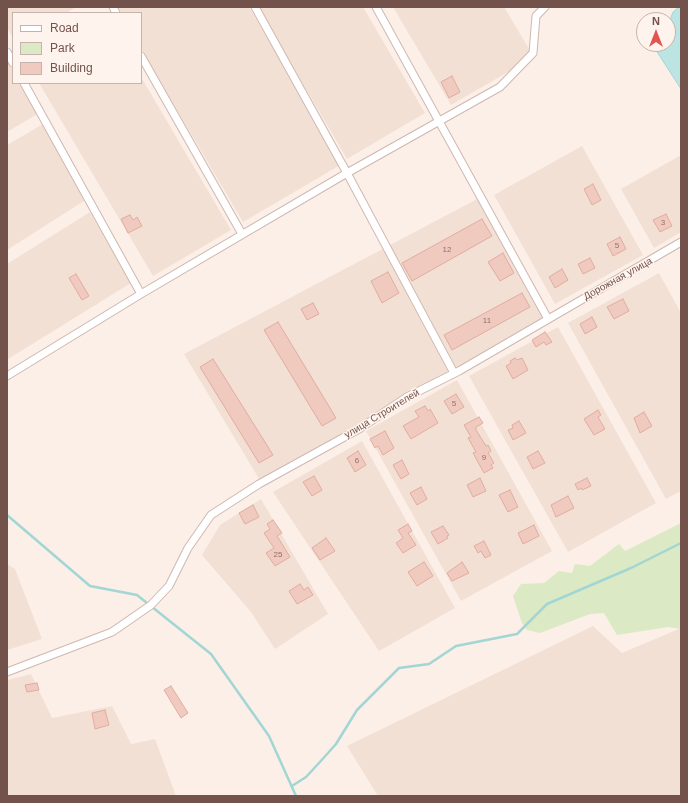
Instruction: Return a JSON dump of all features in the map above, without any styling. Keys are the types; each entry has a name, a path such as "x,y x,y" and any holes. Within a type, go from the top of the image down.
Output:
{"street":[{"path":"255,7 347,173 454,373"},
{"path":"376,7 551,317"},
{"path":"7,376 242,234 500,87 532,53 536,16 545,7"},
{"path":"7,52 12,61"},
{"path":"142,58 242,234"},
{"path":"25,84 141,294"},
{"name":"Дорожная улица","path":"551,317 681,242"},
{"name":"улица Строителей","path":"7,672 112,632 151,605 168,586 188,548 211,515 259,484 359,429 407,397 454,373 551,317"}],"shaded area":[{"path":"7,7 77,7 68,12 12,12 12,36 7,28"},
{"path":"116,7 249,7 342,164 243,222 142,51 142,12 119,12"},
{"path":"258,7 363,7 425,113 347,159"},
{"path":"393,7 504,7 534,57 451,105"},
{"path":"7,59 12,67 12,84 22,84 39,113 7,132"},
{"path":"142,79 231,230 153,276 40,84 142,84"},
{"path":"43,124 87,199 7,250 7,145"},
{"path":"582,146 643,255 555,304 494,195"},
{"path":"681,155 681,232 654,248 621,189"},
{"path":"479,198 546,316 261,482 184,354"},
{"path":"90,212 131,283 8,359 7,264"},
{"path":"659,273 681,313 681,491 666,499 568,323"},
{"path":"558,327 656,503 568,552 469,376"},
{"path":"457,380 552,551 461,601 366,431"},
{"path":"362,441 455,608 379,651 273,492"},
{"path":"261,499 328,614 275,649 251,612 202,555 220,525"},
{"path":"7,564 15,569 42,639 7,650"},
{"path":"593,626 622,653 681,628 681,796 378,796 347,746"},
{"path":"31,674 52,718 112,706 131,744 155,739 176,796 7,796 7,680"}],"green space":[{"path":"681,523 681,629 668,627 617,635 604,613 590,614 540,633 527,630 522,623 513,596 521,584 544,583 559,571 572,573 575,564 590,566 619,544 625,551"}],"water":[{"path":"681,7 681,89 657,52 676,52 676,12 673,12"}],"building":[{"path":"452,76 460,92 449,98 441,82"},
{"path":"593,184 601,200 592,205 584,189"},
{"path":"666,214 672,226 660,232 653,220"},
{"path":"130,215 133,220 137,217 142,226 128,233 121,219"},
{"path":"482,219 492,236 412,281 402,263"},
{"path":"620,237 626,249 613,256 607,244"},
{"path":"503,253 514,273 500,281 488,262"},
{"path":"590,258 595,268 583,274 578,264"},
{"path":"562,269 568,280 555,288 549,277"},
{"path":"388,272 399,293 382,303 371,281"},
{"path":"76,274 89,296 82,300 69,278"},
{"path":"522,293 530,307 452,350 444,335"},
{"path":"623,299 629,311 614,319 607,307"},
{"path":"313,303 319,314 307,320 301,309"},
{"path":"592,317 597,327 585,334 580,324"},
{"path":"278,322 336,418 322,426 264,330"},
{"path":"545,332 552,342 546,345 544,342 536,347 532,340"},
{"path":"515,358 517,360 522,358 528,370 513,379 506,366"},
{"path":"213,359 273,455 259,463 200,367"},
{"path":"456,394 464,407 452,414 444,401"},
{"path":"425,406 428,411 430,409 438,423 411,439 403,426 419,417 415,411"},
{"path":"598,410 601,415 598,417 605,429 594,435 584,419"},
{"path":"644,412 652,426 640,433 634,418"},
{"path":"479,417 483,423 476,427 476,430 486,446 488,445 491,451 488,453 494,463 491,465 493,468 484,473 473,453 476,452 468,438 471,437 464,425"},
{"path":"519,421 526,433 513,440 508,430 513,428 512,425"},
{"path":"385,431 394,448 383,455 378,446 375,448 370,439"},
{"path":"358,451 366,465 355,472 347,458"},
{"path":"538,451 545,463 533,469 527,457"},
{"path":"402,460 409,474 401,479 393,465"},
{"path":"314,476 322,490 312,496 303,482"},
{"path":"480,478 486,491 473,497 467,485"},
{"path":"587,478 591,486 578,490 575,484"},
{"path":"421,487 427,499 417,505 410,493"},
{"path":"510,490 518,507 508,512 499,495"},
{"path":"568,496 574,508 556,517 551,505"},
{"path":"253,505 259,517 245,524 239,513"},
{"path":"273,520 282,533 277,536 290,557 275,566 266,553 274,548 264,533 270,529 267,524"},
{"path":"408,524 412,531 408,533 416,545 403,553 396,543 403,538 398,530"},
{"path":"534,525 539,536 523,544 518,533"},
{"path":"443,526 449,535 447,536 448,538 438,544 431,532"},
{"path":"326,538 335,551 320,560 312,548"},
{"path":"484,541 491,555 485,558 481,551 478,553 474,546"},
{"path":"424,562 433,576 417,586 408,572"},
{"path":"462,562 469,573 452,581 447,573"},
{"path":"300,584 304,590 308,587 313,595 297,604 289,591"},
{"path":"37,683 39,690 27,692 25,685"},
{"path":"171,686 188,713 181,718 164,690"},
{"path":"105,710 109,725 95,729 92,713"}],"waterway":[{"path":"7,515 90,586 137,595 211,654 269,736 296,796"},
{"path":"292,786 306,777 319,763 336,744 357,710 399,668 429,664 456,646 517,634 547,604 631,568 681,543"}]}
